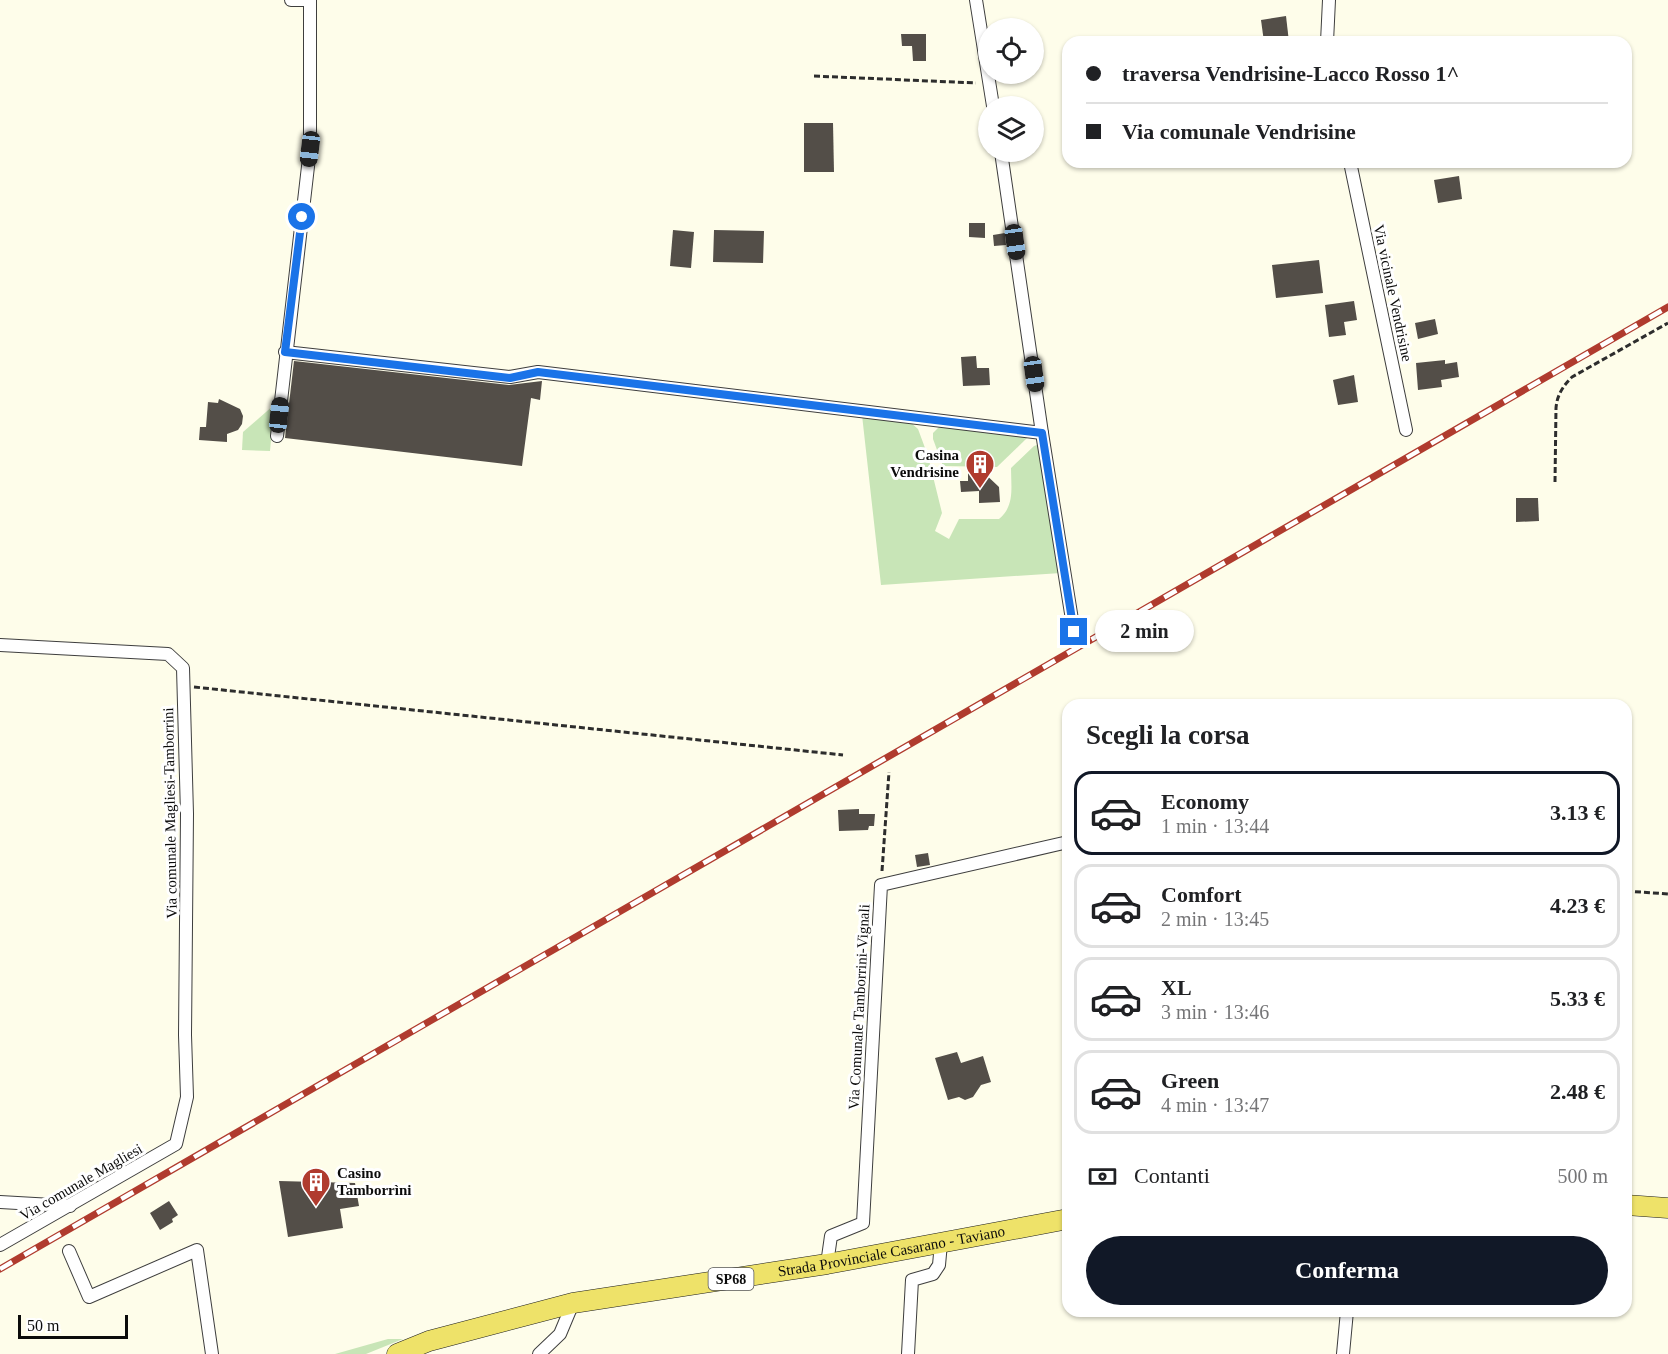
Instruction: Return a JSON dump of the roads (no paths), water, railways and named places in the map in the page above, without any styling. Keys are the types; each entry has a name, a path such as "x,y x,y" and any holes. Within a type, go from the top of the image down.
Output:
{"main road":[{"path":"1632,1206 1666,1209"},
{"name":"Strada Provinciale Casarano - Taviano","path":"397,1354 429,1341 573,1303 827,1264 1062,1220"}],"street":[{"path":"277,436 310,149 310,0 291,0"},
{"path":"976,0 992,96"},
{"path":"1327,36 1329,0"},
{"path":"1003,162 1074,632"},
{"name":"Via vicinale Vendrisine","path":"1351,168 1406,430"},
{"path":"285,352 510,378 538,372 1042,433"},
{"name":"Via comunale Magliesi-Tamborrini","path":"0,645 168,654 183,668 187,814 185,1035 187,1097 176,1144"},
{"name":"Via Comunale Tamborrini-Vignali","path":"827,1264 831,1236 863,1222 881,885 1062,843"},
{"name":"Via comunale Magliesi","path":"0,1245 176,1144"},
{"path":"0,1202 70,1206"},
{"path":"908,1354 912,1280 933,1274 939,1265 941,1243"},
{"path":"69,1251 89,1297 197,1250 212,1354"},
{"path":"539,1354 560,1334 573,1303"},
{"path":"1343,1354 1346,1317"}],"railway":[{"path":"0,1269 1668,307"}],"place":[{"name":"Casina Vendrisine","path":"980,490"},
{"name":"Casino Tamborrìni","path":"316,1208"}]}
